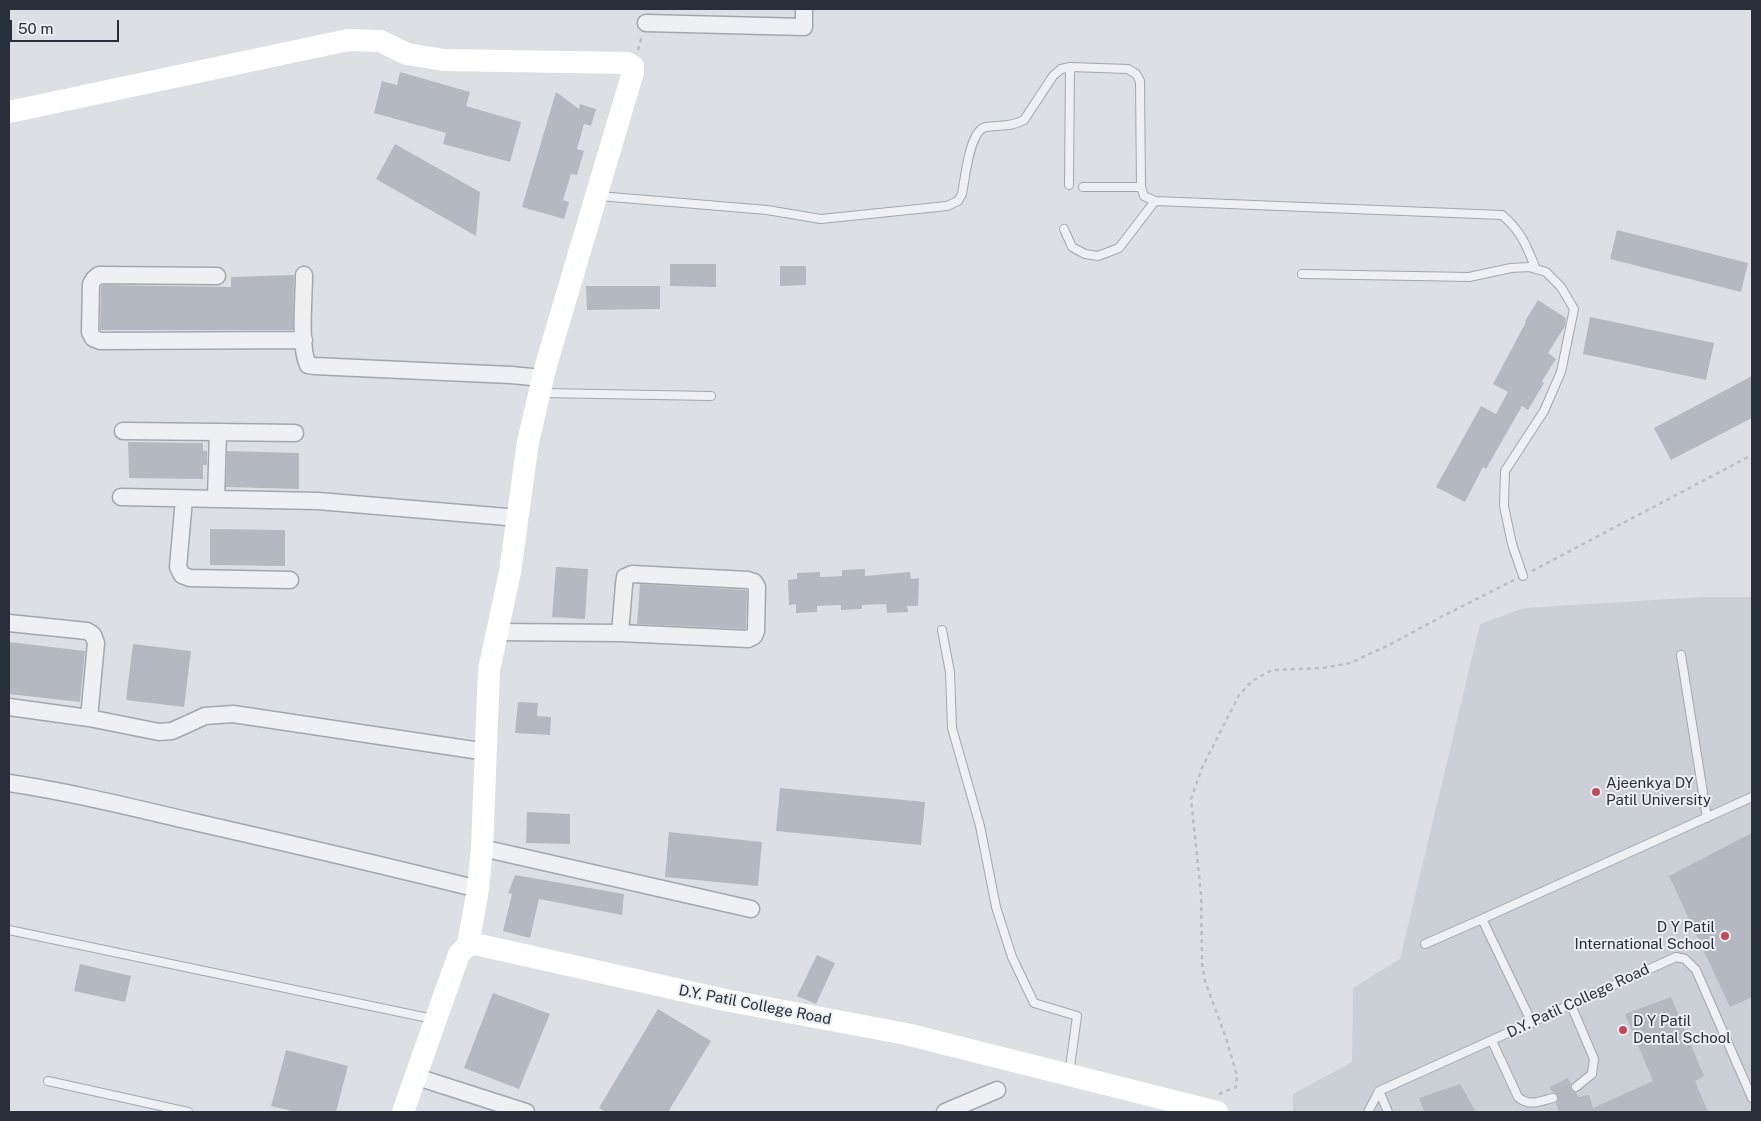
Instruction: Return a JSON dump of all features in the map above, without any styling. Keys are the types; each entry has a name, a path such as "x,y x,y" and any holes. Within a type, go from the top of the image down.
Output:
{"street":[{"path":"646,23 804,27 804,9"},
{"path":"9,112 348,40 380,42 407,54 444,60 627,63 633,66 633,72 541,385 528,442 510,572 489,670 482,848 478,889 468,945 459,954 456,961 417,1077 403,1112"},
{"path":"217,276 99,275 91,284 90,332 93,338 100,341 304,340"},
{"path":"304,276 304,340 305,359 308,364 314,366 511,375 541,385"},
{"path":"123,431 295,433"},
{"path":"216,499 218,432"},
{"path":"121,497 318,501 518,518"},
{"path":"184,499 178,567 182,575 190,578 290,580"},
{"path":"498,632 620,633 748,638 754,636 756,631 757,587 754,582 748,580 632,574 626,578 624,585 620,633"},
{"path":"9,623 87,631 93,635 96,642 89,718"},
{"path":"9,707 89,718 159,732 181,728 205,716 233,714 486,752"},
{"path":"9,783 147,811 478,889"},
{"path":"482,848 751,909"},
{"name":"D.Y. Patil College Road","path":"468,945 476,944 725,1000 906,1034 1209,1110"},
{"path":"417,1077 526,1112"},
{"path":"945,1112 997,1090"}],"lane":[{"path":"1069,185 1070,67"},
{"path":"597,196 768,210 821,219 948,206 958,202 962,194 973,142 978,132 984,128 1017,124 1024,120 1053,76 1061,69 1070,67 1128,69 1136,74 1140,81 1141,187 1144,196 1155,202 1502,215 1514,225 1525,242 1536,269"},
{"path":"1083,187 1141,187"},
{"path":"1064,229 1072,247 1084,254 1098,256 1120,248 1155,202"},
{"path":"1302,274 1469,277 1511,268 1530,267 1546,272 1561,287 1574,309 1560,372 1544,412 1505,471 1504,506 1512,544 1523,576"},
{"path":"541,385 711,396"},
{"path":"942,630 950,672 952,728 980,826 996,907 1012,957 1034,1003 1076,1016 1068,1075"},
{"path":"1680,655 1707,818"},
{"path":"1425,944 1752,797"},
{"path":"1482,920 1532,1023"},
{"path":"9,930 437,1020"},
{"name":"D.Y. Patil College Road","path":"1378,1091 1676,957 1685,959 1696,970 1752,1098"},
{"path":"1571,1005 1594,1059 1592,1074 1576,1087"},
{"path":"1492,1041 1518,1097 1523,1101 1532,1103 1553,1098"},
{"path":"48,1081 188,1112"},
{"path":"1368,1112 1378,1091"},
{"path":"1378,1091 1388,1112"}],"path":[{"path":"1209,1110 1218,1094 1236,1087 1237,1082 1226,1038 1205,981 1202,963 1201,894 1191,799 1202,768 1239,695 1252,681 1272,670 1323,668 1350,663 1389,645 1752,455"}],"shaded area":[{"name":"Ajeenkya DY Patil University","path":"1704,597 1752,597 1752,1112 1293,1112 1293,1094 1352,1062 1353,988 1400,959 1480,624 1524,608"}],"building":[{"path":"400,72 470,92 466,106 521,122 510,162 443,144 446,133 374,113 382,81 397,85"},
{"path":"556,92 579,109 580,104 596,109 591,126 584,124 577,149 584,151 577,175 571,174 563,200 569,202 564,219 522,207"},
{"path":"395,144 480,192 476,236 376,179"},
{"path":"1617,230 1748,263 1741,292 1610,259"},
{"path":"670,264 716,264 716,287 670,286"},
{"path":"780,266 806,266 806,285 780,286"},
{"path":"294,275 293,330 100,330 102,285 231,287 231,277"},
{"path":"586,286 660,286 660,309 587,310"},
{"path":"1538,300 1566,318 1565,326 1548,353 1556,359 1542,381 1544,383 1528,410 1522,406 1486,469 1483,467 1465,502 1436,487 1481,406 1496,414 1508,392 1493,384 1525,321"},
{"path":"1590,317 1714,343 1706,380 1583,354"},
{"path":"1752,376 1752,418 1671,460 1654,428"},
{"path":"128,442 203,443 203,451 207,451 207,465 203,465 203,479 129,478"},
{"path":"227,451 299,453 299,489 226,487"},
{"path":"210,529 285,530 285,566 210,565"},
{"path":"556,567 588,569 585,619 552,617"},
{"path":"865,569 865,576 910,572 911,579 919,578 918,606 907,606 908,612 887,613 886,604 862,605 862,609 841,610 841,605 817,606 817,612 796,613 796,604 789,605 788,580 797,579 797,573 820,572 820,577 842,576 842,570"},
{"path":"640,584 747,590 746,629 637,624"},
{"path":"9,642 85,651 80,702 9,694"},
{"path":"133,644 191,651 184,707 126,700"},
{"path":"518,702 538,703 537,716 551,717 550,735 515,733"},
{"path":"780,788 925,802 921,845 776,831"},
{"path":"527,812 570,814 570,844 526,843"},
{"path":"669,832 762,842 758,886 665,877"},
{"name":"D Y Patil International School","path":"1752,833 1752,997 1730,1007 1669,876"},
{"path":"515,875 624,894 622,915 539,899 530,938 503,931 512,894 508,893"},
{"path":"817,955 835,963 816,1004 797,996"},
{"path":"80,964 131,976 125,1002 74,991"},
{"path":"493,993 550,1014 519,1089 464,1068"},
{"name":"D Y Patil Dental School","path":"1671,997 1704,1076 1695,1081 1708,1112 1559,1112 1556,1103 1558,1096 1552,1092 1550,1087 1568,1078 1572,1091 1576,1092 1578,1097 1589,1095 1593,1108 1653,1081 1625,1014"},
{"path":"658,1009 711,1041 668,1112 606,1112 599,1108"},
{"path":"286,1050 348,1066 336,1112 295,1112 271,1106"},
{"path":"1460,1084 1476,1112 1424,1112 1419,1098"}],"place":[{"name":"Ajeenkya DY Patil University","path":"1596,792"},
{"name":"D Y Patil International School","path":"1725,936"},
{"name":"D Y Patil Dental School","path":"1623,1030"}]}
